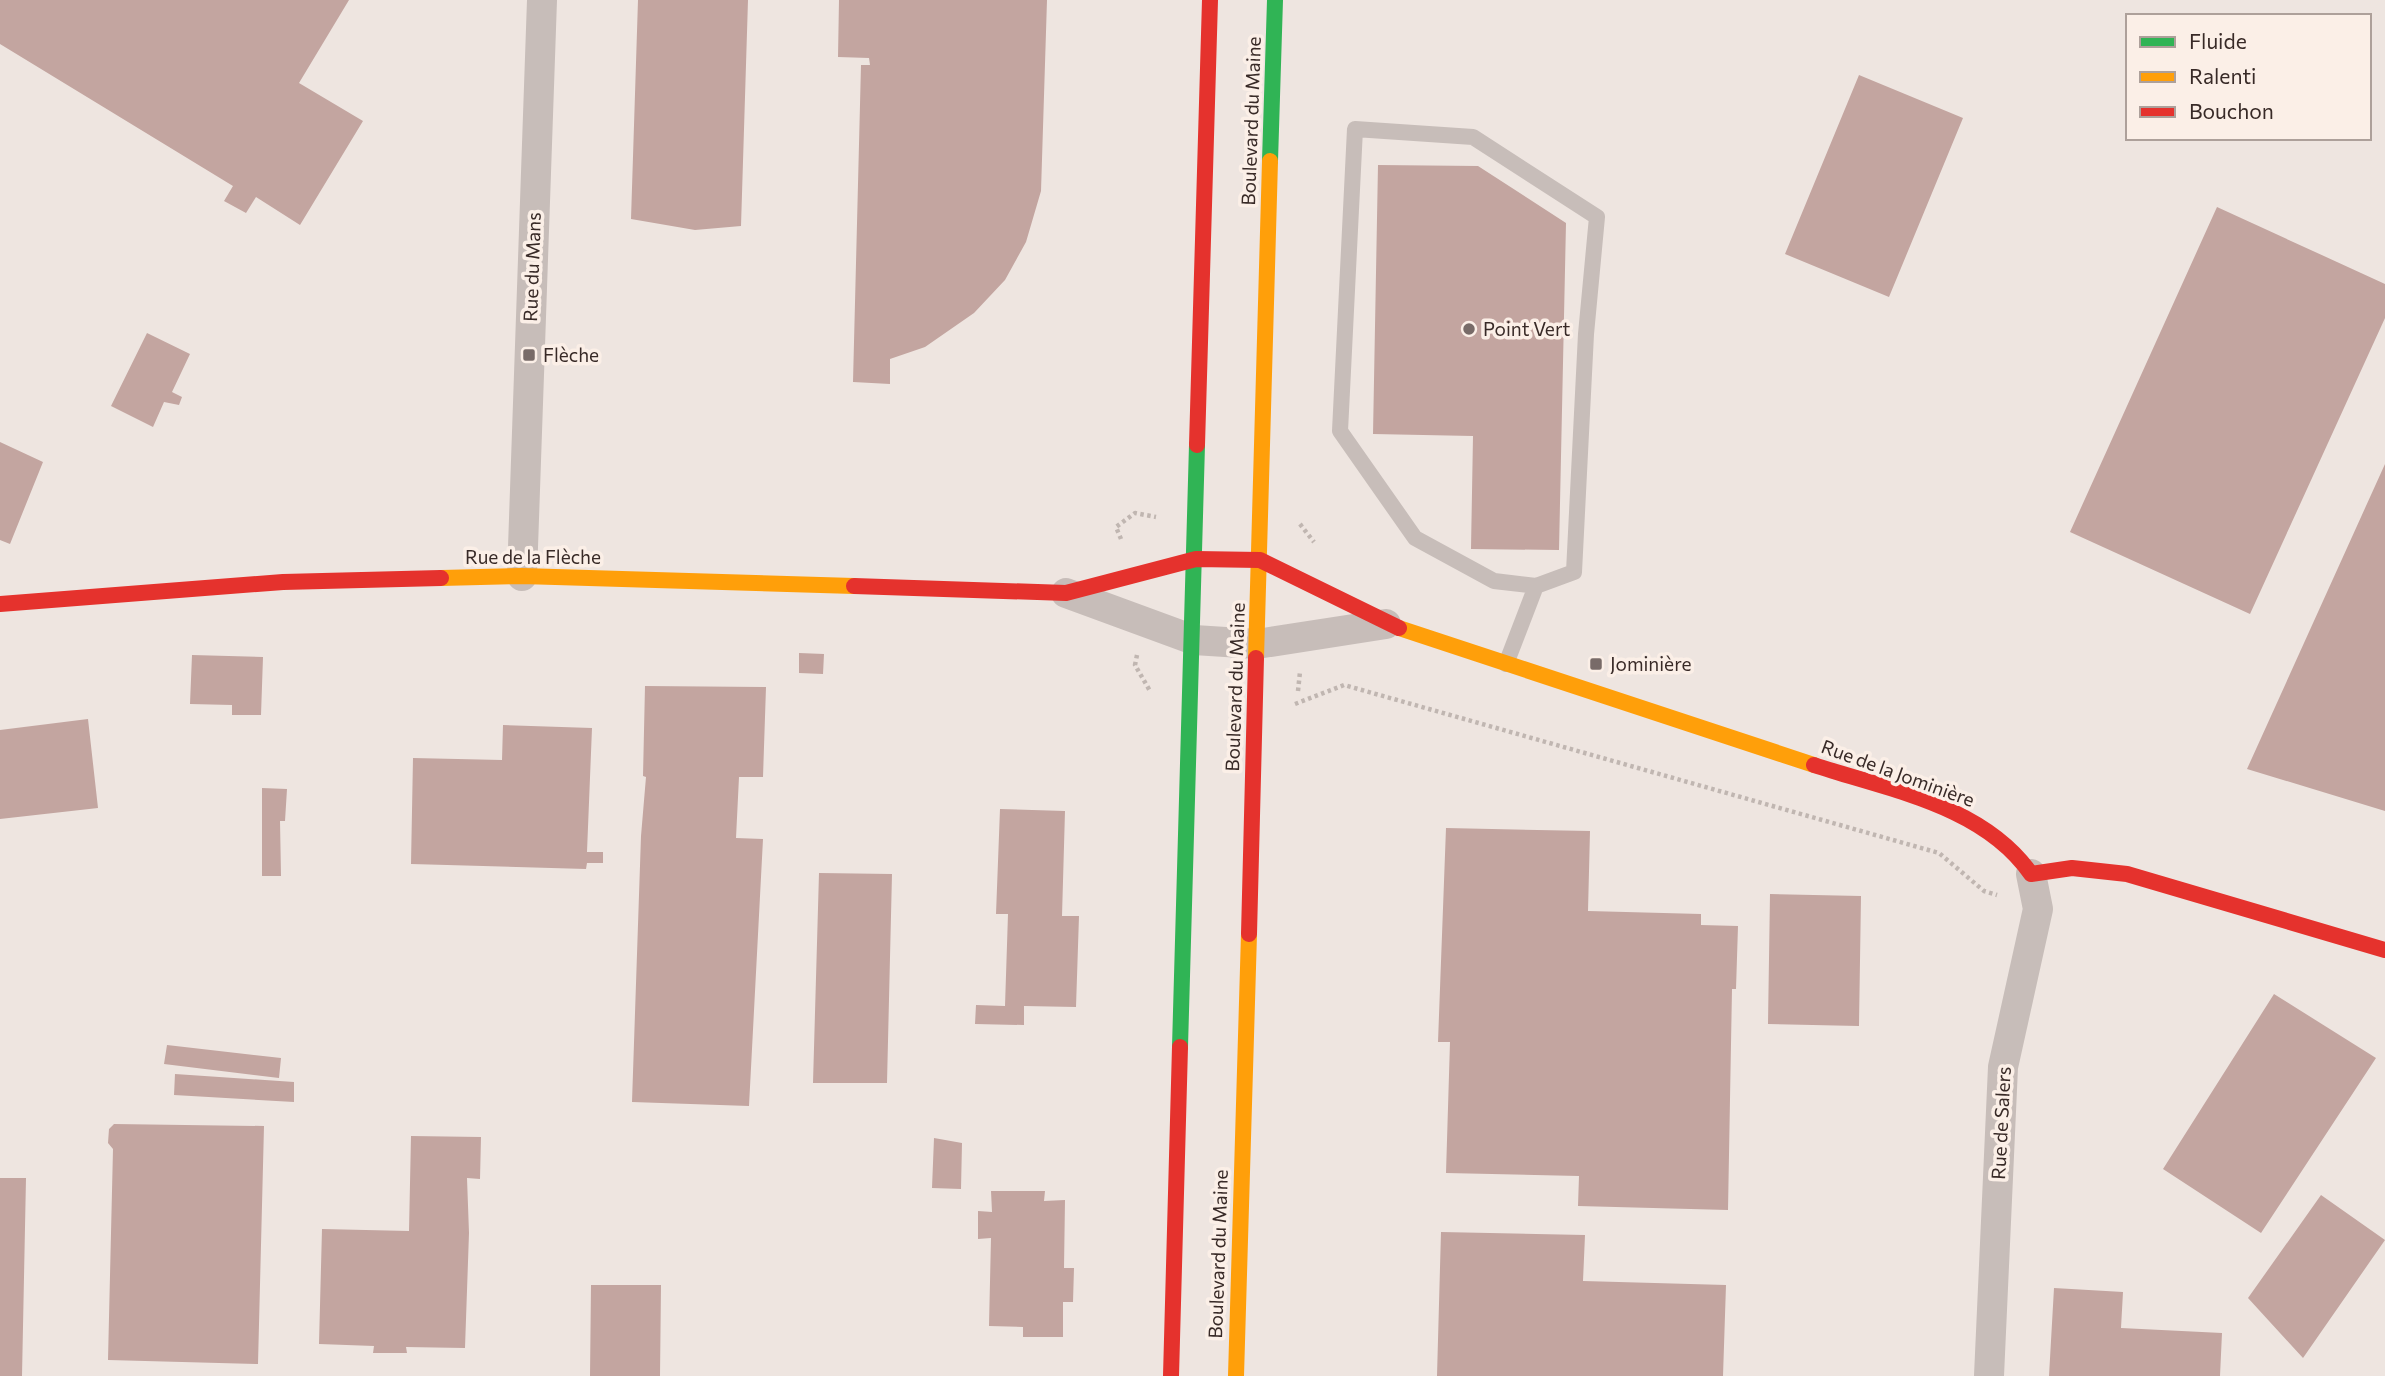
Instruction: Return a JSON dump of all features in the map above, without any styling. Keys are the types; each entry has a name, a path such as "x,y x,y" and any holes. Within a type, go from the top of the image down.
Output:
{"main road":[{"path":"1171,1376 1194,640 1210,0"},
{"name":"Boulevard du Maine","path":"1236,1376 1275,0"},
{"name":"Rue de la Flèche","path":"0,604 283,582 522,576 1066,593 1196,559 1260,560"},
{"name":"Rue de la Jominière","path":"1260,560 1386,624 1949,810 1999,834 2017,852 2031,874"},
{"path":"2031,874 2072,868 2127,874 2385,950"}],"street":[{"name":"Rue du Mans","path":"522,576 542,0"},
{"path":"1066,593 1194,640 1257,644 1386,624"},
{"name":"Rue de Salers","path":"1989,1376 2003,1067 2038,909 2031,874"}],"lane":[{"path":"1506,664 1536,586 1574,572 1586,334 1597,217 1473,137 1355,129 1339,431 1415,538 1494,581 1536,586"}],"path":[{"path":"1296,704 1343,685 1939,853 1984,891 2038,909"}],"building":[{"path":"0,0 349,0 299,83 363,121 300,225 256,197 246,213 224,201 233,186 0,44"},
{"path":"638,0 748,0 741,226 695,230 631,219"},
{"path":"839,0 1047,0 1041,191 1026,242 1005,280 974,313 925,347 890,359 890,384 853,382 861,65 870,65 869,58 838,57"},
{"path":"1859,75 1963,118 1889,297 1785,254"},
{"name":"Point Vert","path":"1378,165 1478,166 1566,223 1559,550 1471,549 1473,436 1373,434"},
{"path":"2217,207 2385,284 2385,318 2250,614 2070,532"},
{"path":"147,333 190,354 172,392 182,397 179,405 164,402 153,427 111,406"},
{"path":"0,442 43,462 10,544 0,540"},
{"path":"2385,464 2385,811 2247,769"},
{"path":"799,653 824,654 823,674 799,673"},
{"path":"192,655 263,657 261,715 232,715 232,705 190,704"},
{"path":"645,686 766,687 763,777 739,777 736,838 763,839 749,1106 632,1102 641,836 646,777 643,776"},
{"path":"88,719 98,808 0,819 0,730"},
{"path":"503,725 592,728 587,852 603,852 603,863 587,863 586,869 411,864 413,758 502,760"},
{"path":"262,788 287,789 285,821 280,821 281,876 262,876"},
{"path":"1000,809 1065,811 1062,916 1079,916 1076,1007 1024,1006 1024,1025 975,1024 976,1005 1005,1006 1008,914 996,914"},
{"path":"1446,828 1590,831 1588,911 1701,914 1701,925 1738,926 1736,989 1732,989 1728,1210 1578,1206 1579,1176 1446,1173 1450,1042 1438,1042"},
{"path":"819,873 892,874 887,1083 813,1083"},
{"path":"1770,894 1861,896 1859,1026 1768,1024"},
{"path":"2274,994 2376,1058 2261,1233 2163,1169"},
{"path":"167,1045 281,1058 279,1078 164,1064"},
{"path":"175,1074 294,1082 294,1102 174,1095"},
{"path":"114,1124 264,1126 258,1364 108,1360 113,1149 108,1143 109,1129"},
{"path":"411,1136 481,1137 480,1179 467,1178 469,1233 465,1348 406,1347 407,1353 373,1353 374,1346 319,1344 322,1229 409,1231"},
{"path":"934,1138 962,1143 961,1189 932,1188"},
{"path":"0,1178 26,1178 22,1376 0,1376"},
{"path":"991,1191 1045,1191 1044,1201 1065,1200 1064,1268 1074,1268 1073,1302 1063,1302 1063,1337 1023,1337 1023,1327 989,1326 991,1238 978,1239 978,1211 992,1212"},
{"path":"2321,1195 2385,1240 2303,1358 2248,1298"},
{"path":"1441,1232 1585,1235 1583,1281 1726,1285 1723,1376 1437,1376"},
{"path":"591,1285 661,1285 660,1376 590,1376"},
{"path":"2054,1288 2123,1292 2121,1328 2222,1333 2220,1376 2049,1376"}],"traffic: fast":[{"path":"1270,161 1275,0"},
{"path":"1180,1047 1197,445"}],"traffic: slow":[{"path":"1256,658 1270,161"},
{"path":"441,578 522,576 854,586"},
{"path":"1399,628 1814,765"},
{"path":"1236,1376 1249,934"}],"traffic: jam":[{"path":"1197,445 1210,0"},
{"path":"854,586 1066,593 1196,559 1260,560 1399,628"},
{"path":"0,604 283,582 441,578"},
{"path":"1249,934 1256,658"},
{"path":"1814,765 1903,792 1961,816 1987,831 2011,851 2031,874 2072,868 2127,874 2385,950"},
{"path":"1171,1376 1180,1047"}],"place":[{"name":"Point Vert","path":"1469,329"},
{"name":"Flèche","path":"529,355"},
{"name":"Jominière","path":"1596,664"}]}
